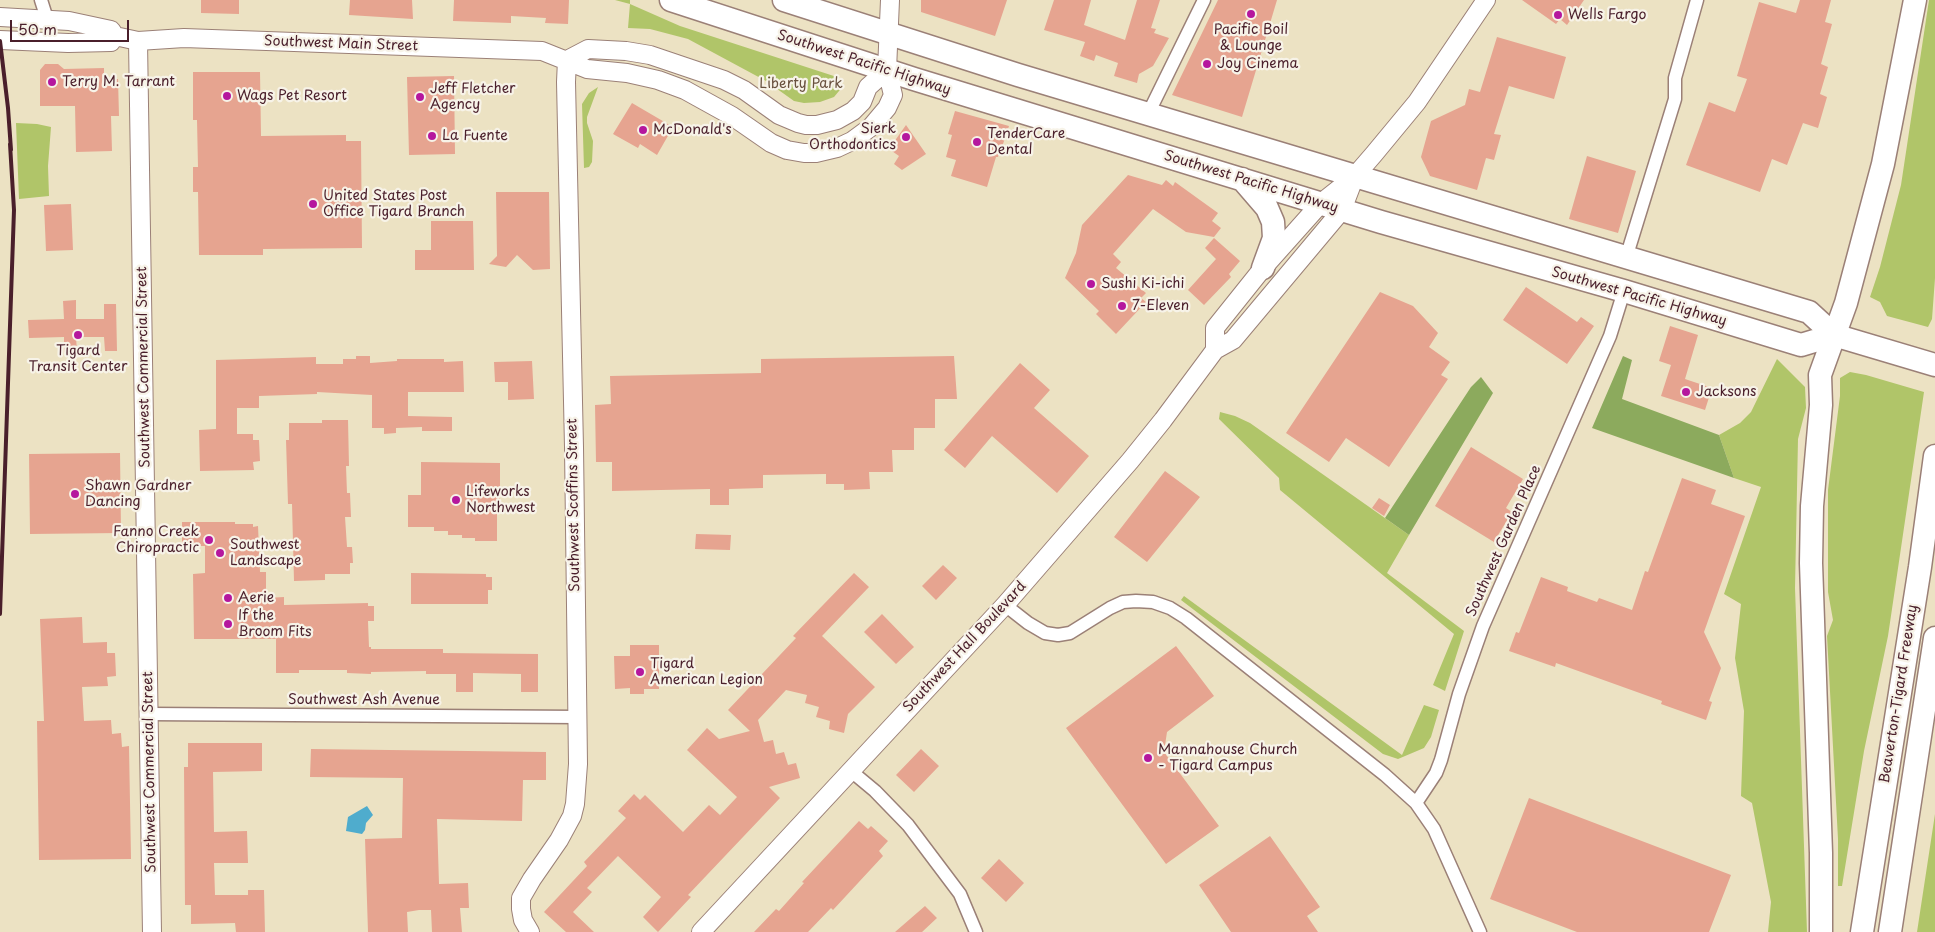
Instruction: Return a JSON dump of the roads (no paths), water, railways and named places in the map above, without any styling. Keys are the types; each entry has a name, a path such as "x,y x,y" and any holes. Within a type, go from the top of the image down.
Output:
{"highway":[{"name":"Southwest Pacific Highway","path":"671,0 887,70 1331,206 1624,291 1801,345 1834,335"},
{"path":"784,0 1148,114 1809,312 1834,335 1935,365"},
{"path":"828,14 848,0"},
{"path":"1821,932 1821,853 1813,629 1812,516 1821,406 1820,375 1846,303 1883,164 1915,0"},
{"path":"1242,178 1267,208 1273,222 1274,238 1263,268"},
{"name":"Beaverton-Tigard Freeway","path":"1862,932 1920,567 1935,456"},
{"name":"Beaverton-Tigard Freeway","path":"1890,932 1935,638"}],"street":[{"path":"41,0 47,19"},
{"name":"Southwest Main Street","path":"0,17 69,21 111,30 115,36 138,41 184,38 542,51 587,68 627,73 658,80 685,90 732,116 771,143 787,150 816,153 836,148 852,141 872,127 887,108 893,95 887,70 890,0"},
{"path":"1148,114 1204,0"},
{"name":"Southwest Hall Boulevard","path":"701,932 1005,606 1130,461 1215,350 1233,340 1331,206 1417,102 1486,0"},
{"path":"1626,258 1675,99 1675,78 1697,0"},
{"name":"Southwest Main Street","path":"0,40 68,43 111,42 115,36"},
{"name":"Southwest Commercial Street","path":"138,41 152,932"},
{"path":"567,60 588,50 626,51 650,55 724,80 744,90 779,114 806,125 817,125 837,120 853,111 862,102 868,87 887,70"},
{"name":"Southwest Scoffins Street","path":"530,932 523,920 520,909 521,898 532,878 559,840 572,816 577,785 579,717 567,60"},
{"name":"Southwest Hall Boulevard","path":"1215,350 1215,328 1263,268 1331,206"},
{"name":"Southwest Garden Place","path":"1416,803 1436,773 1459,694 1483,626 1610,336 1624,291"},
{"path":"1005,606 1045,633 1058,635 1070,633 1123,602 1153,602 1170,608 1186,618 1385,776 1416,803 1434,829 1480,932"},
{"name":"Southwest Ash Avenue","path":"149,714 579,717"},
{"path":"851,771 875,791 908,825 960,894 976,932"}],"water":[{"path":"367,806 373,815 366,823 362,834 346,831 348,817"}],"railway":[{"path":"0,41 11,150"},
{"path":"0,614 14,210 10,144"}],"place":[{"name":"Pacific Boil & Lounge","path":"1251,14"},
{"name":"Wells Fargo","path":"1558,15"},
{"name":"Joy Cinema","path":"1207,64"},
{"name":"Terry M. Tarrant","path":"52,82"},
{"name":"Wags Pet Resort","path":"227,96"},
{"name":"Jeff Fletcher Agency","path":"420,97"},
{"name":"McDonald's","path":"643,130"},
{"name":"La Fuente","path":"432,136"},
{"name":"Sierk Orthodontics","path":"906,137"},
{"name":"TenderCare Dental","path":"977,142"},
{"name":"United States Post Office Tigard Branch","path":"313,204"},
{"name":"Sushi Ki-ichi","path":"1091,284"},
{"name":"7-Eleven","path":"1122,306"},
{"name":"Tigard Transit Center","path":"78,335"},
{"name":"Jacksons","path":"1686,392"},
{"name":"Shawn Gardner Dancing","path":"75,494"},
{"name":"Lifeworks Northwest","path":"456,500"},
{"name":"Fanno Creek Chiropractic","path":"209,540"},
{"name":"Southwest Landscape","path":"220,553"},
{"name":"Aerie","path":"228,598"},
{"name":"If the Broom Fits","path":"228,624"},
{"name":"Tigard American Legion","path":"640,672"},
{"name":"Mannahouse Church - Tigard Campus","path":"1148,758"}],"park label":[{"name":"Liberty Park","path":"801,84"}]}
